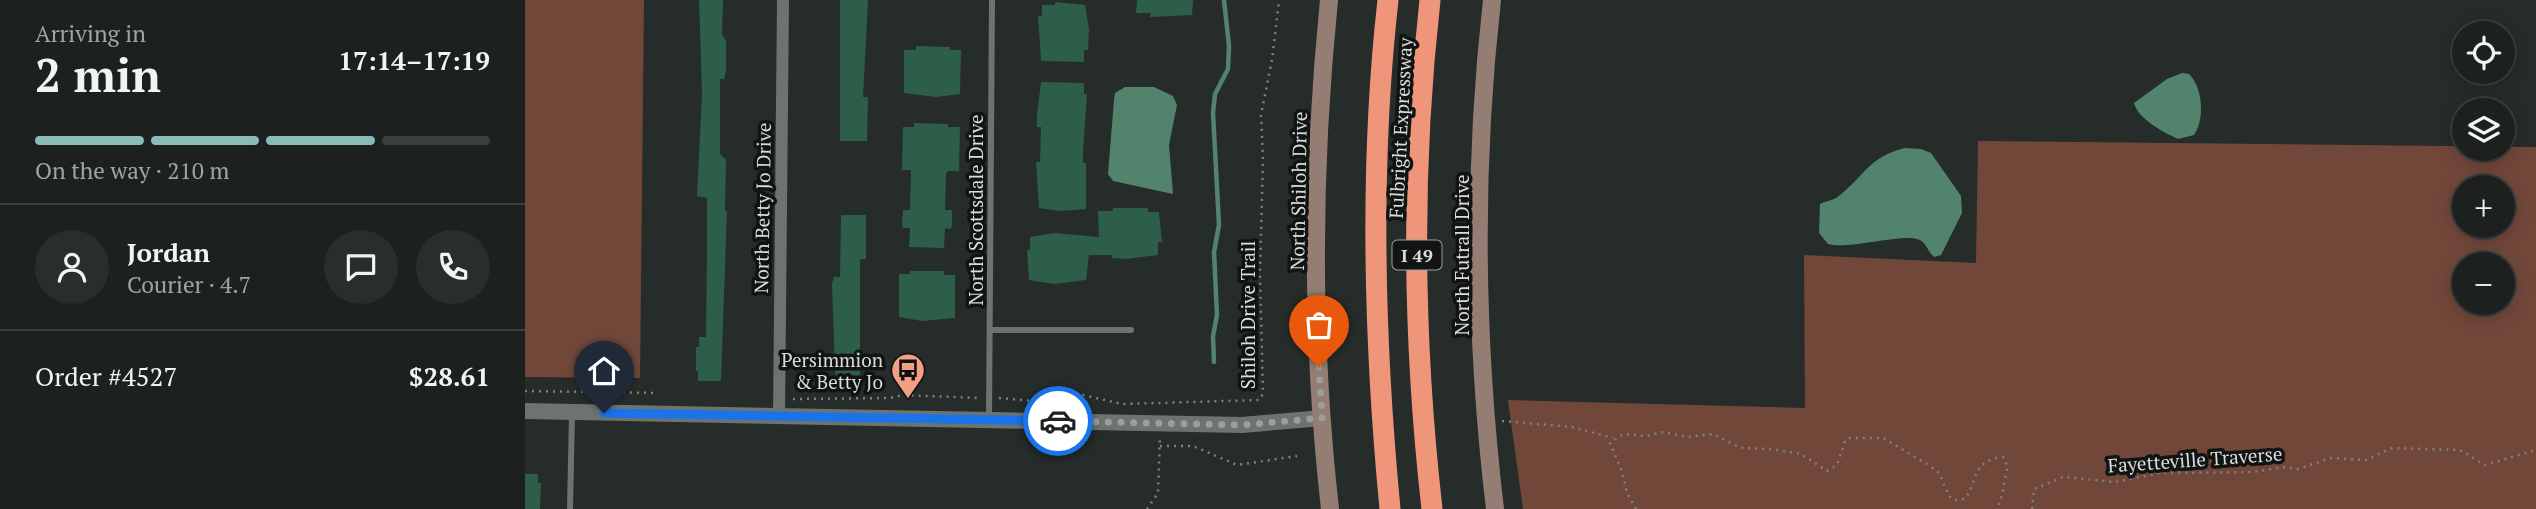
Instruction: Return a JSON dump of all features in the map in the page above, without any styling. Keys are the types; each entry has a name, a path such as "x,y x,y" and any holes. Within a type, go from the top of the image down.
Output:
{"highway":[{"name":"Fulbright Expressway","path":"1388,0 1380,121 1376,259 1381,399 1390,509"},
{"name":"Fulbright Expressway","path":"1430,0 1421,106 1417,274 1432,509"}],"main road":[{"name":"North Shiloh Drive","path":"1329,0 1318,183 1317,291 1322,418 1331,509"},
{"name":"North Futrall Drive","path":"1492,0 1482,136 1480,257 1485,390 1495,509"}],"street":[{"name":"North Betty Jo Drive","path":"779,416 783,0"},
{"path":"525,411 1242,425 1322,418"}],"lane":[{"name":"North Scottsdale Drive","path":"989,420 992,0"},
{"path":"990,330 1131,330"},
{"path":"570,509 572,412"}],"path":[{"name":"Shiloh Drive Trail","path":"779,398 855,399 903,395 1034,401 1083,395 1122,404 1259,400 1263,394 1260,273 1263,159 1261,115 1272,60 1279,0"},
{"path":"525,391 658,393"},
{"path":"1499,421 1572,427 1614,438"},
{"path":"1147,509 1158,493 1160,422"},
{"path":"1636,509 1626,493 1622,471 1609,443 1623,433 1647,436 1663,432 1688,437 1713,434 1741,448 1801,454 1827,471 1837,465 1845,441 1849,438 1878,437 1939,473 1954,500 1965,499 1973,476 1983,463 2003,457 2008,461 2008,467 2001,486 2003,497 1996,509"},
{"path":"1160,446 1193,446 1237,465 1297,456"},
{"name":"Fayetteville Traverse","path":"2032,509 2034,489 2063,477 2115,482 2160,472 2253,472 2308,467 2331,458 2366,460 2392,448 2423,447 2460,450 2485,466 2536,450"}],"shaded area":[{"path":"525,0 644,0 640,378 525,377"},
{"path":"2182,73 2189,74 2194,80 2200,95 2201,112 2194,135 2178,139 2146,120 2134,103 2167,79"},
{"path":"1125,87 1154,87 1173,96 1177,105 1169,145 1173,194 1113,181 1108,174 1115,93"},
{"path":"1978,141 2452,146 2452,161 2515,161 2515,147 2536,147 2536,509 1523,509 1508,400 1805,408 1804,255 1976,263"},
{"path":"1905,148 1931,153 1961,196 1962,213 1941,255 1934,257 1920,240 1913,238 1849,245 1828,244 1819,233 1820,204 1836,198 1882,157"}],"building":[{"path":"699,0 723,0 722,34 726,41 726,71 724,79 720,79 720,154 726,160 727,211 721,381 698,381 696,371 696,347 699,347 699,337 706,337 707,246 707,198 697,196 702,94"},
{"path":"840,0 868,0 863,97 868,97 867,141 840,141"},
{"path":"1137,0 1193,0 1192,15 1150,17 1151,13 1136,13"},
{"path":"1055,2 1085,5 1089,29 1088,50 1084,50 1084,62 1041,61 1038,16 1042,16 1042,5 1055,5"},
{"path":"916,46 961,50 960,94 936,97 904,93 904,50 916,50"},
{"path":"1041,82 1084,83 1084,94 1087,94 1083,152 1083,163 1086,163 1086,209 1060,211 1039,208 1036,162 1040,162 1041,127 1037,127 1037,115"},
{"path":"914,123 960,127 959,171 948,171 946,174 945,210 952,210 952,225 951,229 945,228 944,248 909,247 910,228 903,228 902,224 903,210 910,210 911,170 902,170 903,127 914,127"},
{"path":"1113,208 1148,208 1148,212 1159,212 1162,242 1158,242 1158,255 1125,259 1112,258 1112,255 1089,255 1086,280 1054,284 1029,280 1027,250 1030,250 1030,237 1054,233 1099,237 1098,211 1113,211"},
{"path":"841,215 866,215 866,259 860,259 860,376 836,376 835,369 832,284 834,277 840,277"},
{"path":"910,271 944,271 944,275 955,275 955,318 922,321 899,317 899,274 910,274"},
{"path":"525,474 538,474 538,483 541,483 540,509 525,509"}],"waterway":[{"path":"1214,362 1213,336 1217,315 1214,252 1219,225 1213,113 1215,94 1228,69 1229,46 1224,0"}],"way so far":[{"path":"1058,421 1242,425 1322,418 1319,367"}],"place":[{"name":"Persimmion & Betty Jo","path":"908,400"}],"route":[{"path":"604,413 1058,421"}]}
